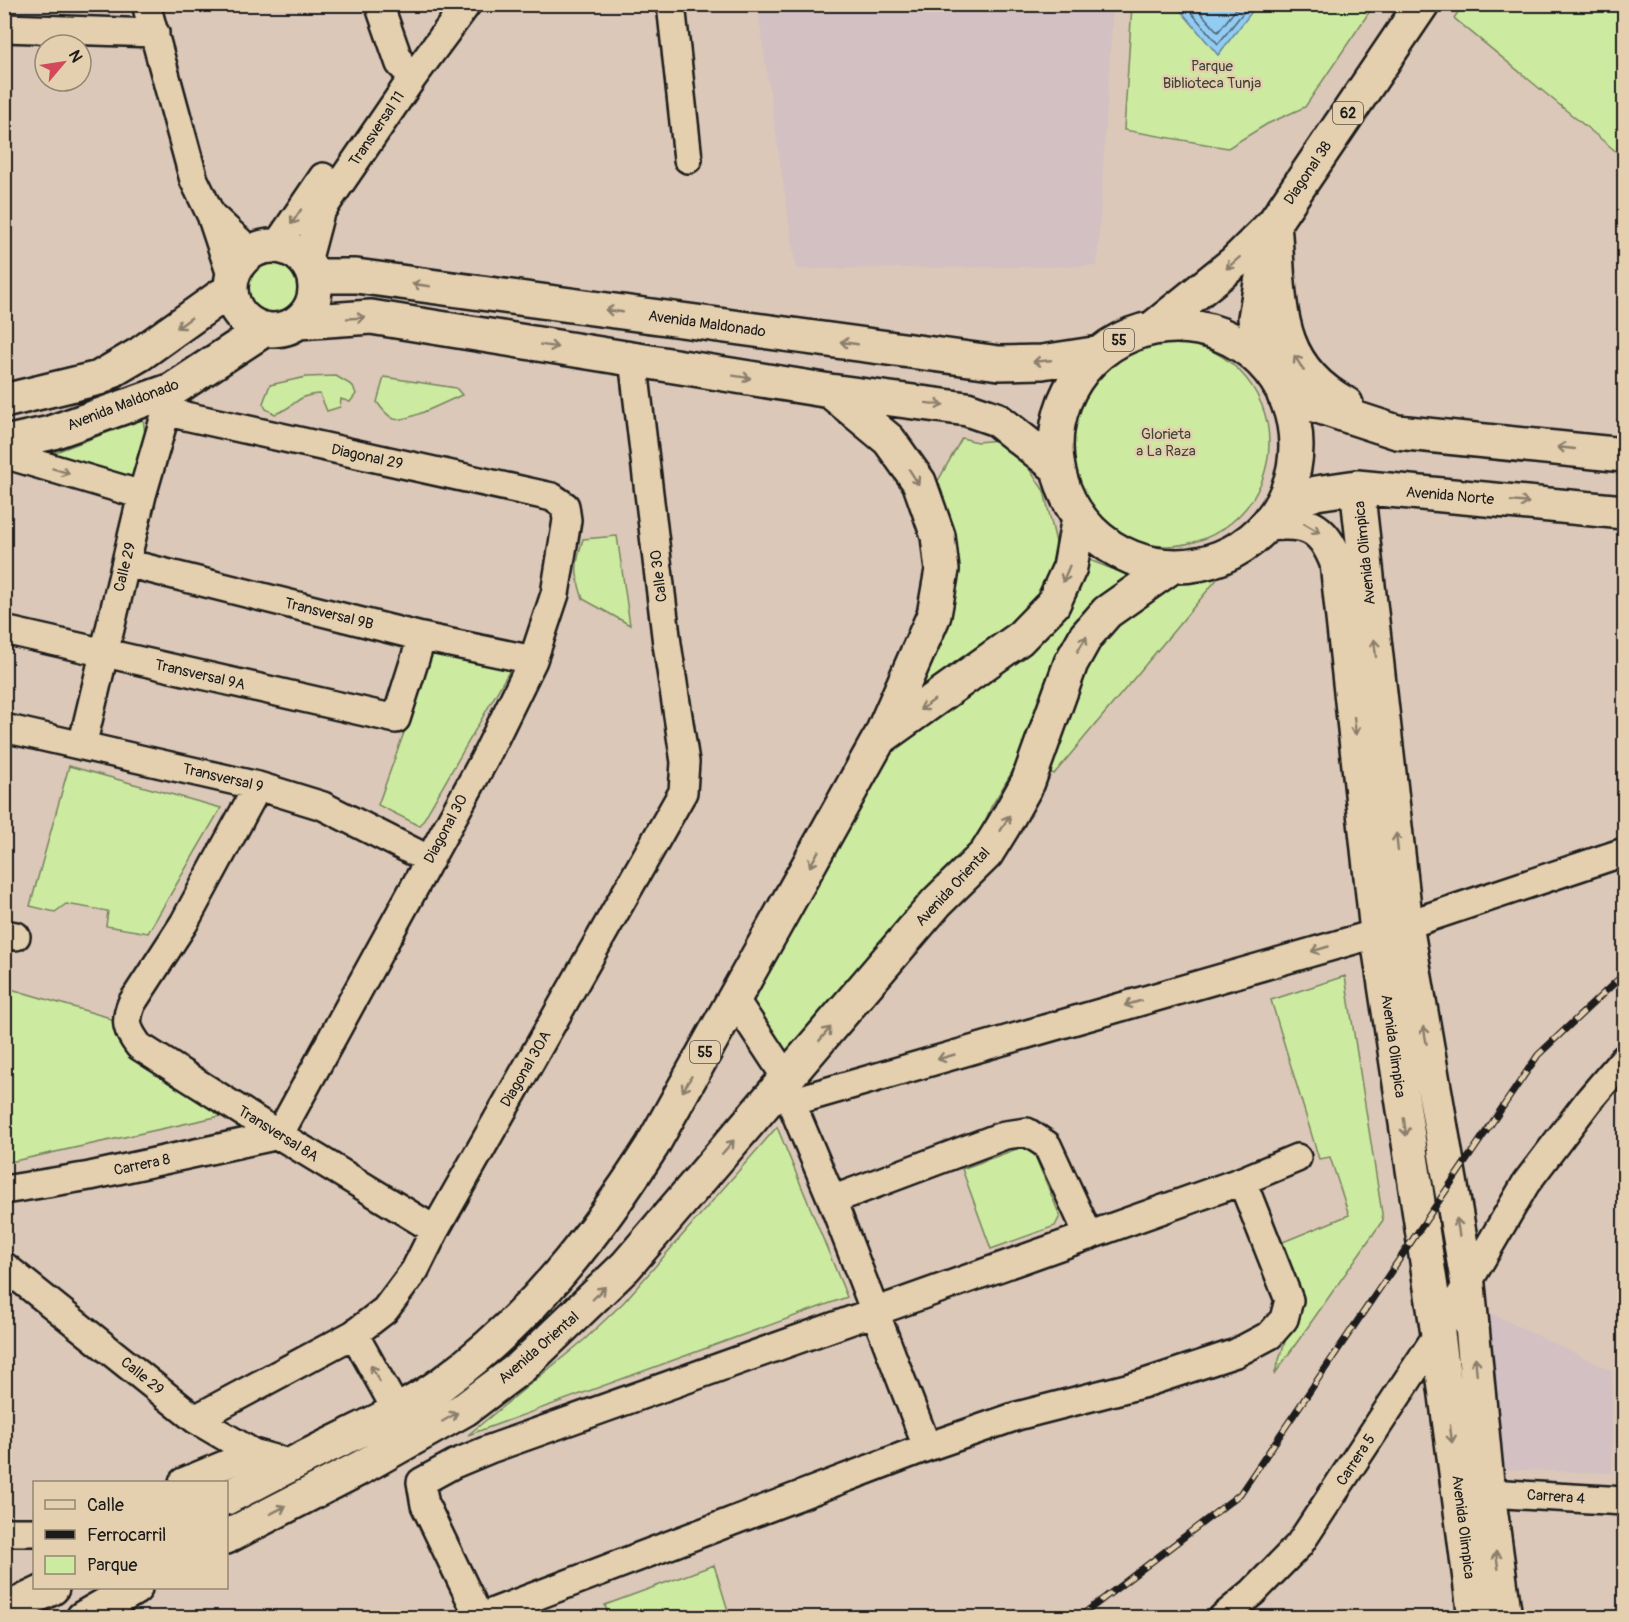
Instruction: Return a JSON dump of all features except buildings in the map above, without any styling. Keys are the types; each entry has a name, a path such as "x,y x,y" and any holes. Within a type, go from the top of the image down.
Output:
{"main road":[{"name":"Diagonal 38","path":"1153,328 1235,262 1275,223 1422,4"},
{"name":"Diagonal 38","path":"1264,364 1255,318 1261,269 1275,223"},
{"path":"1275,223 1283,331 1293,355 1308,378 1338,400 1397,432"},
{"path":"288,248 310,269 313,302 298,322 288,328 265,329 252,324 241,315 234,303 232,284 236,268 264,249 288,248"},
{"name":"Avenida Maldonado","path":"310,269 999,363 1042,362 1100,353"},
{"path":"4,401 99,378 140,354 232,284"},
{"path":"298,322 371,317 830,391 967,409 996,419 1058,468"},
{"name":"55","path":"1170,326 1205,329 1236,343 1264,364 1284,395 1295,432 1296,452 1293,471 1274,516 1247,544 1219,559 1171,567 1153,564 1120,552 1091,531 1079,517 1063,485 1058,468 1057,431 1066,396 1075,380 1100,353 1116,341 1153,328 1170,326"},
{"name":"Avenida Maldonado","path":"4,443 170,401 265,329"},
{"path":"830,391 889,440 913,474 918,482 939,547 942,570 934,615 879,739"},
{"path":"1284,395 1397,432 1624,455"},
{"name":"Avenida Norte","path":"1274,516 1316,493 1357,487 1624,512"},
{"name":"Avenida Olimpica","path":"1357,487 1391,928 1468,1285 1488,1492 1505,1617"},
{"name":"Avenida Olimpica","path":"1274,516 1302,523 1318,531 1330,544 1337,563 1391,928 1438,1334 1475,1617"},
{"name":"55","path":"228,1497 397,1411 442,1383 491,1343 537,1299 572,1259 610,1211 646,1155 735,1000 879,739 1019,639 1053,604 1070,567 1079,517"},
{"name":"Avenida Oriental","path":"228,1536 362,1467 454,1415 521,1367 626,1266 789,1091 936,902 986,854 1028,782 1071,663 1086,636 1107,612 1171,567"},
{"path":"4,1611 48,1589"},
{"path":"83,1617 132,1589"}],"street":[{"path":"146,4 194,180 211,214 232,284"},
{"path":"379,4 406,70"},
{"name":"Transversal 11","path":"310,269 320,213 444,4"},
{"name":"Transversal 11","path":"264,249 406,70 467,4"},
{"path":"671,4 688,159"},
{"path":"4,28 155,33"},
{"path":"211,214 264,249"},
{"name":"Calle 30","path":"633,359 667,644 685,762 683,792"},
{"name":"Calle 29","path":"82,746 142,495 170,401"},
{"name":"Diagonal 29","path":"170,401 552,497 565,506"},
{"path":"4,454 142,495"},
{"name":"Diagonal 30","path":"279,1135 484,760 532,660 555,594 567,520 565,506"},
{"name":"Transversal 9B","path":"126,563 422,637 532,660"},
{"name":"Transversal 9A","path":"4,630 396,719 422,637"},
{"name":"Transversal 9","path":"4,728 258,786 323,806 430,860"},
{"name":"Transversal 8A","path":"258,786 184,923 132,1003 126,1017 128,1030 139,1046 435,1230"},
{"name":"Diagonal 30A","path":"195,1419 354,1334 385,1310 415,1270 435,1230 683,792"},
{"path":"789,1091 1391,928 1624,852"},
{"path":"735,1000 789,1091 927,1447"},
{"name":"Carrera 5","path":"1222,1617 1253,1592 1299,1545 1438,1334 1526,1183 1589,1100 1624,1059"},
{"path":"832,1200 1005,1135 1027,1132 1047,1145 1089,1236"},
{"name":"Carrera 8","path":"4,1190 90,1176 279,1135"},
{"path":"1242,1181 1288,1300 1284,1319 1270,1335 1226,1356 1142,1384 1017,1416 927,1447 478,1617 425,1505 421,1482 454,1464 490,1449 1242,1181 1297,1158"},
{"name":"Calle 29","path":"4,1266 195,1419 253,1453 292,1464"},
{"path":"354,1334 397,1411"},
{"path":"185,1481 253,1453"},
{"name":"Carrera 4","path":"1488,1492 1624,1501"},
{"path":"4,1532 33,1532"}],"shaded area":[{"path":"757,5 1113,5 1097,266 796,269"},
{"path":"1486,1311 1612,1371 1612,1473 1498,1469"}],"green space":[{"name":"Parque Biblioteca Tunja","path":"1132,5 1374,5 1305,107 1267,124 1228,148 1124,130"},
{"path":"1463,5 1624,5 1624,158 1454,18"},
{"path":"273,252 286,255 298,262 305,274 308,287 305,300 298,312 286,319 273,322 260,319 248,312 241,300 238,287 241,274 248,262 260,255"},
{"name":"Glorieta a La Raza","path":"1166,340 1186,342 1205,348 1239,370 1261,404 1267,423 1269,443 1267,463 1261,482 1239,516 1205,538 1186,544 1166,546 1146,544 1127,538 1093,516 1071,482 1065,463 1063,443 1065,423 1071,404 1093,370 1127,348 1146,342"},
{"path":"336,376 353,386 356,394 350,402 341,399 340,407 327,411 320,394 300,399 275,414 266,409 263,403 270,385 306,377"},
{"path":"384,377 456,388 462,395 408,418 394,419 377,402"},
{"path":"143,419 146,441 135,477 121,479 56,459 53,453"},
{"path":"962,438 977,442 1000,440 1017,451 1044,491 1058,551 1051,582 1027,614 903,707 939,499 938,481"},
{"path":"617,536 630,625 583,599 578,582 577,562 583,539"},
{"path":"1087,559 1130,576 1092,606 1042,692 1024,752 991,807 973,850 789,1062 749,1007 792,920 895,740 1036,645 1059,622 1069,606"},
{"path":"1223,572 1054,774 1048,771 1096,636 1173,580"},
{"path":"434,649 512,666 420,826 378,805"},
{"path":"69,766 221,808 148,933 106,926 108,911 66,904 55,912 30,906"},
{"path":"1345,976 1383,1220 1274,1375 1288,1333 1278,1244 1349,1215 1330,1157 1319,1159 1271,1000"},
{"path":"4,987 107,1017 234,1113 5,1163"},
{"path":"777,1127 847,1297 468,1435 584,1340 624,1302"},
{"path":"1025,1146 1033,1151 1060,1216 1055,1226 991,1249 962,1169"},
{"path":"714,1565 730,1617 609,1617 605,1605"}],"water":[{"path":"1176,5 1257,5 1218,55"}],"railway":[{"path":"1078,1618 1240,1494 1538,1055 1624,974"}]}
